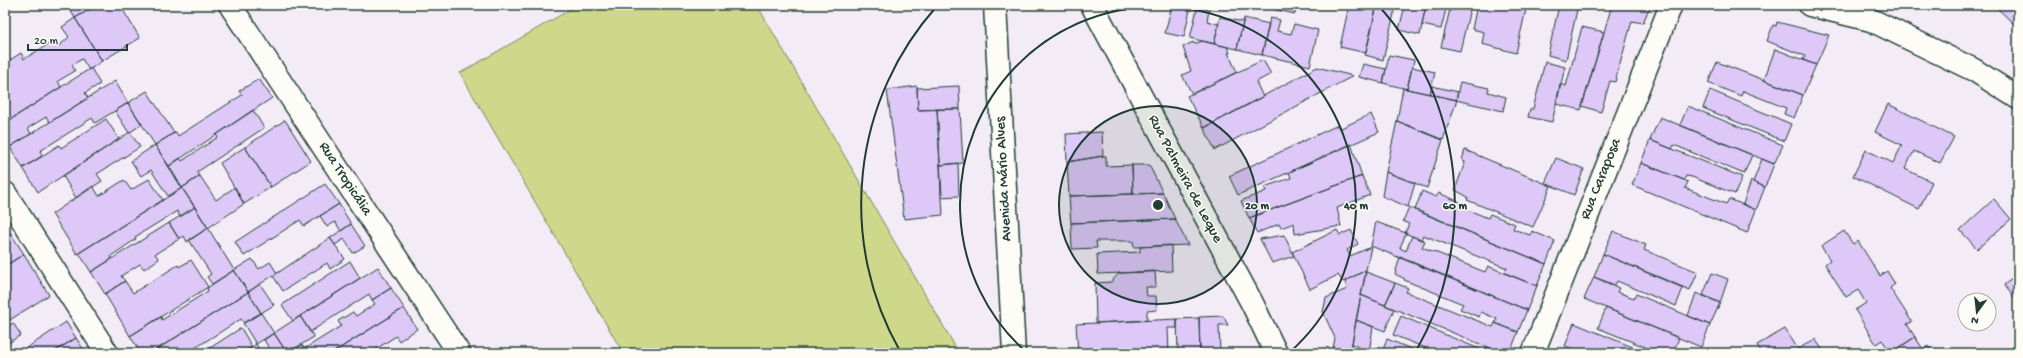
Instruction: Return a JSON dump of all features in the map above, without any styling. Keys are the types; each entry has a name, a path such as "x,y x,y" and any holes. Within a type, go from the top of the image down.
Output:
{"street":[{"name":"Rua Tropicália","path":"230,5 459,353"},
{"name":"Avenida Mário Alves","path":"995,5 1014,353"},
{"name":"Rua Palmeira de Leque","path":"1092,5 1248,296 1276,353"},
{"name":"Rua Caraposa","path":"1532,353 1671,5"},
{"path":"1810,5 1871,20 1974,70 2018,98"},
{"path":"5,193 107,353"}],"green space":[{"path":"578,5 757,5 959,353 623,353 460,73"}],"building":[{"path":"67,5 97,5 75,18"},
{"path":"97,5 120,5 140,38 102,61 75,18"},
{"path":"1172,5 1191,5 1184,37 1165,33"},
{"path":"1198,5 1210,5 1207,21 1219,24 1214,44 1190,38"},
{"path":"1223,5 1242,5 1241,10"},
{"path":"1273,5 1297,5 1295,14 1272,9"},
{"path":"1349,5 1377,5 1366,53 1340,47"},
{"path":"1377,5 1396,5 1383,60 1365,55"},
{"path":"1405,5 1426,5 1420,35 1399,30"},
{"path":"1426,5 1447,5 1441,29 1422,25"},
{"path":"1451,5 1471,5 1460,51 1441,47"},
{"path":"1477,5 1527,5 1516,53 1482,44 1484,32 1472,29"},
{"path":"1559,5 1578,5 1566,60 1548,55"},
{"path":"1612,5 1647,5 1649,8 1643,23 1632,21 1615,82 1610,81 1601,112 1582,106"},
{"path":"1994,5 2018,5 2018,28"},
{"path":"1220,17 1243,22 1237,49 1214,44"},
{"path":"75,18 102,61 89,70 82,59 72,65 75,71 58,81 61,87 5,123 5,63 21,53 24,59 55,40 59,46 69,37 62,27"},
{"path":"1244,18 1269,24 1262,55 1237,49"},
{"path":"1270,18 1280,20 1277,31 1291,34 1294,24 1318,30 1310,66 1262,55"},
{"path":"1777,22 1829,35 1816,65 1803,60 1805,56 1767,41 1773,25 1776,26"},
{"path":"1582,27 1604,32 1581,110 1556,104 1560,84 1566,86"},
{"path":"1203,41 1228,47 1230,53 1228,53 1237,72 1192,94 1182,75 1191,71 1183,47 1193,42 1194,44"},
{"path":"1775,49 1816,65 1803,95 1764,80"},
{"path":"1389,55 1414,60 1407,89 1383,83"},
{"path":"1263,60 1271,74 1256,82 1263,97 1204,128 1187,96"},
{"path":"1545,62 1565,67 1552,122 1528,117 1530,109 1533,109"},
{"path":"1717,62 1803,95 1794,118 1784,114 1786,108 1743,91 1741,96 1708,83"},
{"path":"1363,64 1386,69 1383,83 1359,77"},
{"path":"1317,67 1353,76 1215,150 1204,128"},
{"path":"1412,67 1435,72 1430,94 1407,89"},
{"path":"91,68 100,84 85,93 88,98 50,122 46,117 28,128 31,134 10,147 5,139 5,123"},
{"path":"259,79 272,98 169,166 155,145 176,132 178,136 242,95 239,91"},
{"path":"115,81 128,103 95,123 92,118 40,151 43,156 23,168 10,147"},
{"path":"1460,82 1489,88 1488,92 1506,97 1503,111 1456,100"},
{"path":"917,86 918,110 937,109 943,215 904,219 887,90"},
{"path":"959,86 960,109 918,110 917,88"},
{"path":"1432,86 1458,92 1456,100 1430,94"},
{"path":"1403,88 1457,100 1443,140 1397,121"},
{"path":"1710,90 1791,124 1784,141 1703,108"},
{"path":"147,91 174,133 155,145 128,103"},
{"path":"128,103 142,124 129,133 115,111"},
{"path":"1888,104 1954,137 1940,163 1914,151 1905,169 1932,182 1919,209 1853,176 1866,150 1893,163 1902,145 1875,132"},
{"path":"1688,106 1783,145 1774,164 1680,125"},
{"path":"937,109 960,109 963,163 940,165"},
{"path":"253,110 264,128 197,172 199,176 182,188 169,166 180,158 182,161 218,137 216,135"},
{"path":"1371,114 1379,132 1238,195 1229,176 1338,125 1339,129"},
{"path":"1660,117 1752,155 1744,174 1674,145 1672,149 1650,140"},
{"path":"106,119 119,139 38,192 23,168 59,145 61,148"},
{"path":"285,120 311,161 271,187 245,147"},
{"path":"1397,121 1443,140 1427,188 1386,172"},
{"path":"130,132 140,147 97,174 102,181 76,198 63,176"},
{"path":"1102,132 1103,156 1067,162 1066,134"},
{"path":"1650,140 1742,177 1735,194 1692,177 1686,176 1684,180 1641,163"},
{"path":"1351,144 1362,176 1249,218 1241,201 1266,191 1264,187 1291,178 1289,172"},
{"path":"155,145 182,188 168,196 151,170 141,176 131,161"},
{"path":"245,147 271,187 244,204 220,163"},
{"path":"1465,150 1551,186 1533,227 1467,200 1468,197 1455,190 1465,162 1462,160"},
{"path":"1106,156 1106,166 1132,165 1133,194 1069,196 1067,162"},
{"path":"1556,158 1584,169 1574,195 1545,183"},
{"path":"1762,159 1774,164 1765,187 1753,182"},
{"path":"958,163 959,196 941,197 940,165"},
{"path":"1641,163 1688,182 1685,188 1726,204 1729,199 1756,210 1747,233 1632,185"},
{"path":"1132,165 1149,165 1163,193 1133,194"},
{"path":"1386,172 1415,183 1408,207 1382,196"},
{"path":"200,176 216,200 235,187 244,204 208,228 182,188"},
{"path":"1362,176 1370,195 1337,208 1341,226 1295,234 1294,223 1281,228 1279,224 1257,233 1249,218"},
{"path":"149,179 163,200 77,254 52,214 93,186 99,196 124,180 131,190"},
{"path":"1751,181 1765,187 1756,210 1743,204"},
{"path":"325,184 339,204 304,226 300,220 244,256 235,242"},
{"path":"182,188 195,207 180,217 177,211 135,237 136,239 111,256 112,259 91,272 79,253"},
{"path":"1422,191 1436,197 1439,193 1462,203 1461,207 1488,218 1490,214 1515,224 1513,229 1530,235 1532,231 1555,241 1546,264 1415,210"},
{"path":"1163,193 1175,219 1071,223 1069,196"},
{"path":"1994,199 2011,219 1977,249 1960,230"},
{"path":"339,204 351,224 341,231 335,222 327,227 320,216"},
{"path":"195,207 208,228 187,242 184,236 179,239 169,223"},
{"path":"1409,207 1546,264 1537,286 1504,273 1507,268 1423,235 1421,240 1405,233 1409,224 1403,221"},
{"path":"1175,219 1188,245 1134,247 1133,241 1096,241 1097,248 1072,249 1071,223"},
{"path":"1376,222 1406,233 1400,248 1406,251 1412,236 1425,241 1422,247 1485,272 1488,266 1537,286 1527,310 1371,246"},
{"path":"169,223 179,239 155,254 159,259 144,269 140,264 121,276 125,281 105,294 91,272"},
{"path":"5,224 11,234 5,237"},
{"path":"351,224 365,246 353,253 344,239 335,245 330,238"},
{"path":"208,228 234,270 212,284 207,277 211,274 189,240"},
{"path":"1337,230 1340,235 1351,230 1358,244 1347,250 1350,256 1371,247 1366,270 1343,282 1338,275 1310,289 1292,252"},
{"path":"1613,231 1646,245 1644,250 1698,272 1690,290 1603,254"},
{"path":"1844,231 1853,244 1858,241 1880,276 1887,271 1895,284 1890,288 1912,322 1907,324 1915,337 1891,353 1882,340 1876,344 1855,310 1866,303 1858,290 1846,297 1825,264 1830,260 1821,246"},
{"path":"11,234 24,254 5,266 5,237"},
{"path":"1284,235 1294,256 1272,263 1260,239"},
{"path":"330,238 345,259 330,269 327,263 283,291 273,276"},
{"path":"1171,245 1172,271 1098,274 1097,254 1140,252 1140,247"},
{"path":"24,254 49,295 5,323 5,266"},
{"path":"1603,254 1683,288 1676,306 1617,281 1615,285 1594,277"},
{"path":"1400,257 1527,310 1518,332 1495,323 1497,319 1481,312 1479,317 1460,309 1463,304 1404,280 1405,279 1395,274"},
{"path":"252,259 259,269 270,262 277,273 248,292 234,270"},
{"path":"191,260 208,287 130,336 105,294 125,281 133,293 178,265 179,267"},
{"path":"350,261 360,278 293,321 282,305"},
{"path":"378,267 391,288 372,300 369,294 310,332 300,316"},
{"path":"234,270 248,292 151,353 141,353 130,336 161,317 162,320 208,291 207,288"},
{"path":"1366,270 1350,353 1332,353 1335,338 1323,312 1326,298 1347,289 1345,281"},
{"path":"1155,271 1156,287 1146,287 1147,296 1156,296 1157,310 1147,311 1147,320 1096,323 1095,283 1111,282 1119,273"},
{"path":"1366,272 1395,283 1385,305 1361,295"},
{"path":"1712,273 1728,279 1720,303 1703,295"},
{"path":"2018,274 2018,302 2004,285"},
{"path":"1594,277 1619,288 1617,292 1634,298 1636,294 1710,325 1701,347 1584,299"},
{"path":"1395,283 1408,288 1406,292 1493,327 1495,323 1518,332 1510,353 1502,353 1385,305"},
{"path":"260,284 274,305 261,313 248,292"},
{"path":"391,288 404,308 332,353 288,353 302,345 304,349 341,326 338,321 353,312 356,316 375,304 372,300"},
{"path":"248,292 261,313 244,323 241,319 195,348 198,353 151,353"},
{"path":"1696,293 1720,303 1710,325 1688,316"},
{"path":"1361,295 1394,309 1385,331 1356,320"},
{"path":"404,308 417,329 399,341 396,336 370,353 332,353"},
{"path":"1606,308 1679,338 1673,353 1660,353 1598,328"},
{"path":"261,313 274,333 256,344 243,323"},
{"path":"300,316 314,337 287,353 274,333"},
{"path":"1223,316 1228,325 1219,325 1220,353 1200,353 1199,317"},
{"path":"1401,316 1484,351 1486,346 1502,353 1438,353 1393,335"},
{"path":"1199,318 1200,353 1178,353 1177,319"},
{"path":"1177,319 1177,328 1168,328 1169,353 1078,353 1076,324"},
{"path":"1356,320 1373,327 1369,352 1352,344"},
{"path":"66,322 76,338 52,353 19,353"},
{"path":"13,323 21,335 5,345 5,328"},
{"path":"1574,323 1647,353 1583,353 1565,346"},
{"path":"241,328 252,347 242,353 202,353"},
{"path":"1785,329 1798,349 1790,353 1762,353 1757,345"},
{"path":"274,333 287,353 272,353 264,340"},
{"path":"1915,337 1923,349 1928,346 1933,353 1891,353"},
{"path":"76,338 86,353 52,353"},
{"path":"1387,339 1421,353 1382,353"},
{"path":"1815,339 1825,353 1801,353 1798,349"},
{"path":"256,344 261,353 242,353 252,347"},
{"path":"2018,347 2018,353 2006,353 2006,350"}]}
